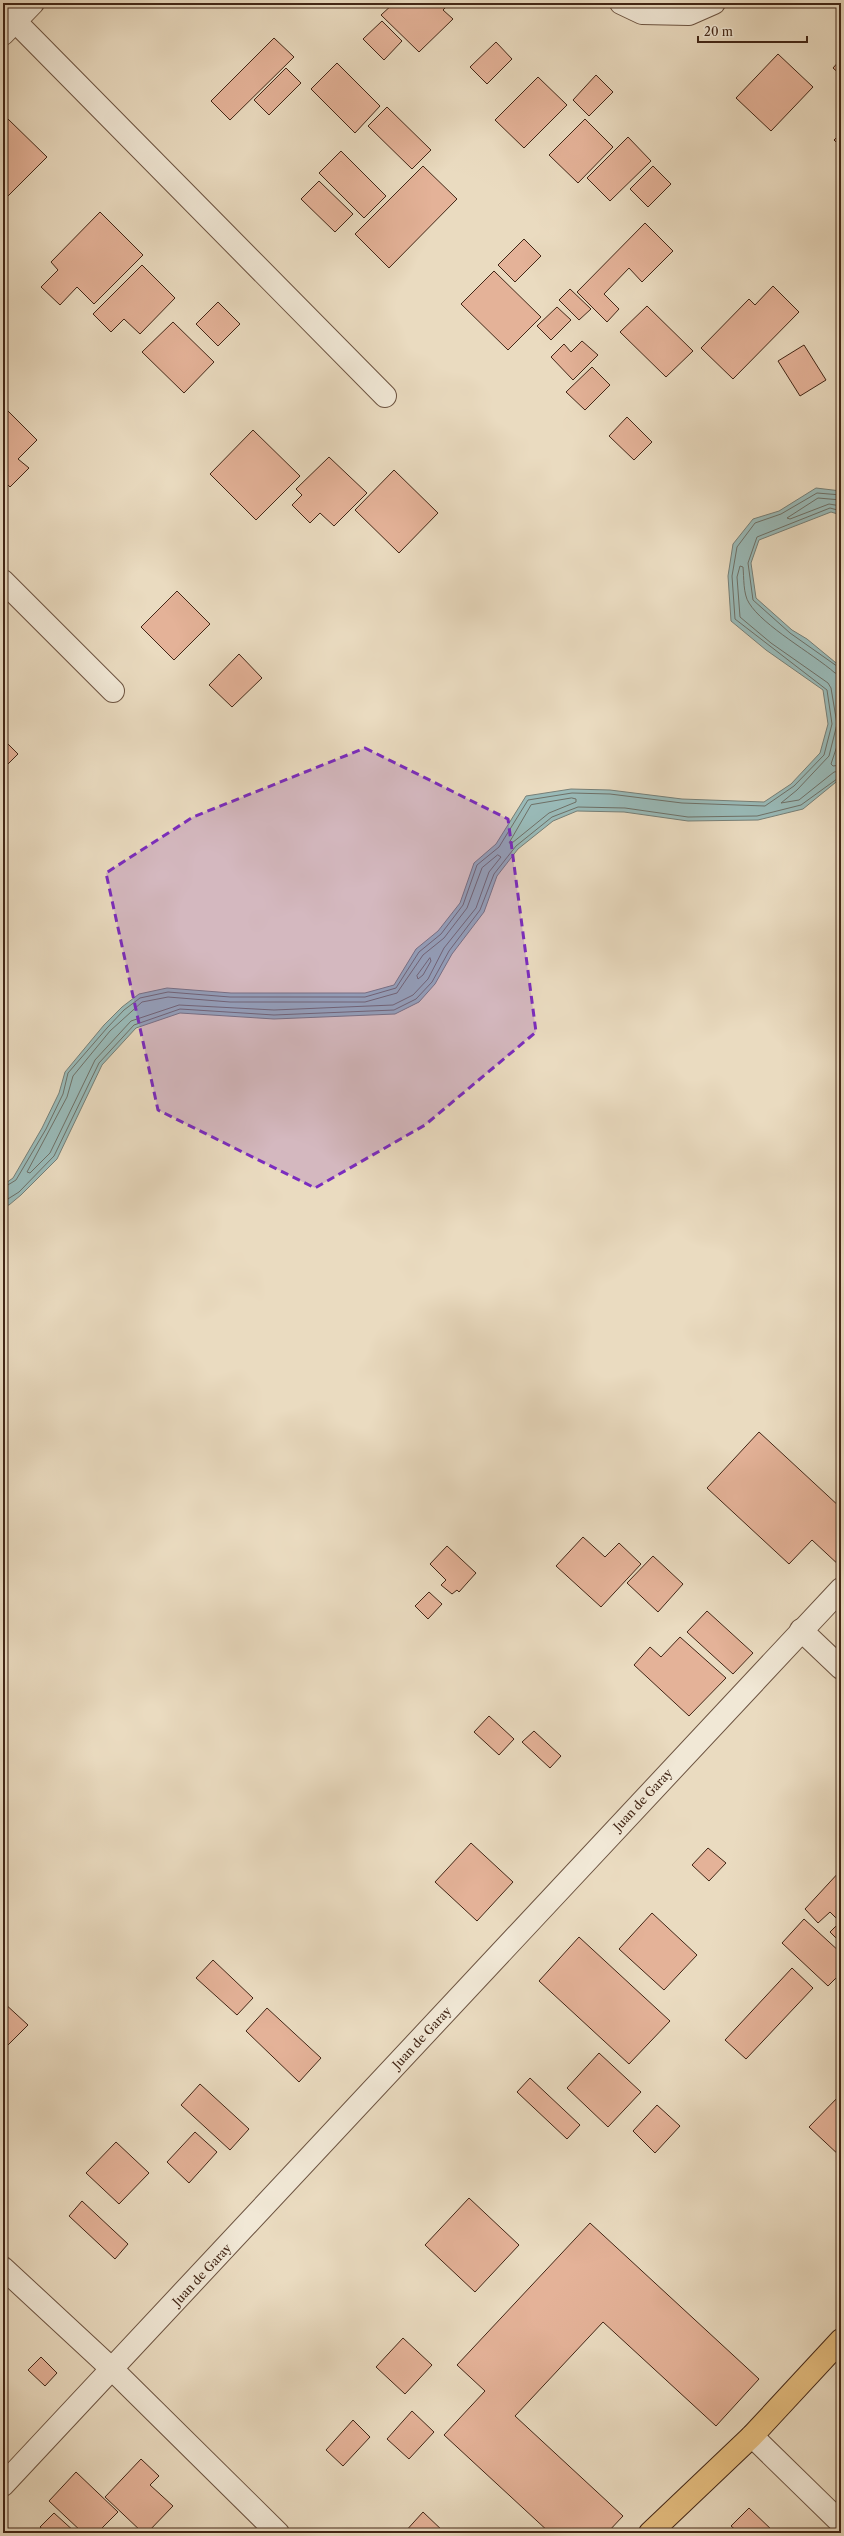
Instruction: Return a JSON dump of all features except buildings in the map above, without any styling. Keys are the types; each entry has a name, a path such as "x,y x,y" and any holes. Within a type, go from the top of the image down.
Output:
{"main road":[{"path":"650,2533 752,2436 841,2340"}],"street":[{"path":"33,3 7,21 385,396"},
{"path":"621,3 642,13 690,14 714,3"},
{"path":"3,581 113,691"},
{"name":"Juan de Garay","path":"3,2486 841,1589"},
{"path":"802,1630 841,1668"},
{"path":"3,2268 113,2370 278,2533"},
{"path":"752,2436 841,2523"}],"highlighted area":[{"path":"365,748 508,819 536,1032 425,1125 315,1188 158,1110 106,873 193,817"}],"water":[{"path":"816,488 841,491 841,515 831,512 759,540 751,563 756,598 792,630 807,639 841,667 841,778 803,809 758,820 688,821 624,812 577,811 553,821 518,849 497,876 484,912 452,954 435,984 419,1002 395,1014 274,1019 180,1013 136,1028 102,1065 57,1159 21,1195 9,1205 3,1206 3,1185 13,1178 42,1128 59,1093 65,1072 104,1025 122,1007 139,994 167,988 231,993 365,993 394,985 416,949 438,931 460,903 474,863 496,844 526,796 571,789 610,790 682,799 764,802 791,784 820,753 828,724 823,690 766,650 731,621 728,576 733,544 753,519 779,511"}]}
